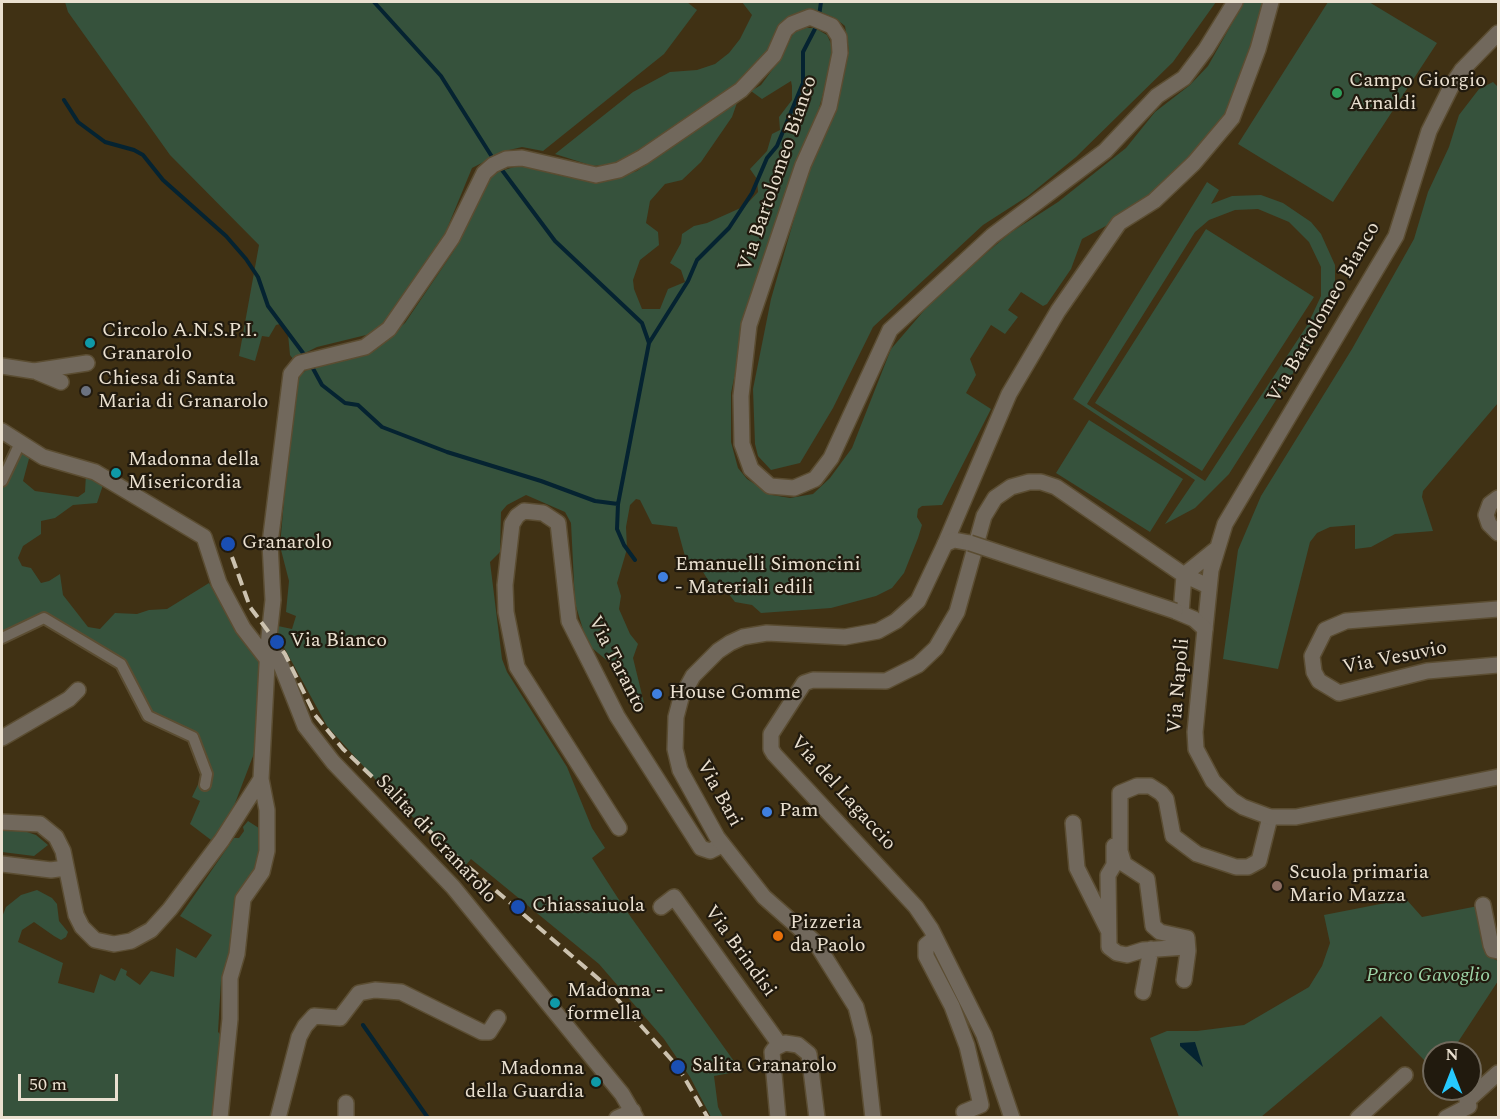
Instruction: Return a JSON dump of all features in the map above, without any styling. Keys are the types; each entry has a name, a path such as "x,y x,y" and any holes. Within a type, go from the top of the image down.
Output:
{"street":[{"name":"Via Bartolomeo Bianco","path":"2,822 29,822 45,826 59,842 75,911 84,930 95,940 106,944 131,941 151,930 171,909 222,840 261,779 273,600 270,543 291,374 305,361 365,347 389,330 452,238 484,174 493,165 506,159 522,158 587,174 619,170 643,157 741,90 774,55 785,30 792,24 810,17 832,26 839,37 840,53 829,107 803,165 749,325 741,396 742,444 751,469 770,486 794,488 815,478 831,458 890,330 992,236 1105,151 1157,96 1184,78 1206,49 1234,2"},
{"path":"945,544 1009,394 1058,311 1119,223 1154,201 1194,163 1232,118 1258,50 1271,2"},
{"name":"Via Bartolomeo Bianco","path":"1205,629 1208,586 1215,550 1226,524 1396,236 1429,131 1452,85 1461,70 1498,33"},
{"path":"34,371 87,363"},
{"path":"2,366 34,371 61,382"},
{"name":"Salita di Granarolo","path":"2,431 56,462 95,472 204,537 219,583 243,628 268,653 275,652 305,726 333,762 453,887 634,1114 617,1118"},
{"path":"2,481 20,443"},
{"name":"Via del Lagaccio","path":"1012,1118 984,1035 935,938 916,907 774,754 771,748 771,734 797,691 809,681 886,681 908,670 928,656 944,638 957,612 984,516 995,498 1011,488 1029,482 1041,482 1056,487 1184,575 1208,586"},
{"path":"1498,498 1490,504 1486,514 1489,524 1498,533"},
{"name":"Via Taranto","path":"619,828 517,667 506,612 505,585 512,524 524,511 543,513 558,523 569,621 617,716 701,848 710,851 722,845"},
{"name":"Via Napoli","path":"945,544 954,540 970,543 1194,619 1205,629 1195,732 1196,749 1206,772 1222,791 1243,807 1270,817 1310,815 1498,777"},
{"name":"Via Bari","path":"873,1118 862,1027 845,987 816,944 764,897 722,845 692,794 677,760 676,717 681,698 693,676 718,651 754,634 799,634 845,638 868,634 904,615 918,602 945,544"},
{"name":"Via Bartolomeo Bianco","path":"1184,575 1215,550"},
{"path":"1178,612 1184,575"},
{"name":"Via Vesuvio","path":"1498,609 1346,621 1325,630 1317,641 1312,656 1314,672 1319,681 1340,693 1427,671 1498,665"},
{"path":"2,638 44,618 121,664 148,716 193,737 207,774 205,785"},
{"path":"2,738 69,699 78,690"},
{"path":"220,1118 230,1019 230,978 237,954 243,899 262,872 267,851 267,810 261,779"},
{"path":"1184,980 1188,951 1187,938 1160,932 1153,926 1147,879 1124,864 1120,851 1120,793 1137,786 1150,786 1161,793 1166,799 1173,836 1197,854 1228,866 1248,867 1259,861 1270,817"},
{"path":"1113,801 1114,865 1108,875 1109,947 1117,953 1127,955 1151,949 1186,947"},
{"path":"1073,823 1077,868 1109,933"},
{"path":"2,864 51,870 65,868"},
{"name":"Via Brindisi","path":"661,907 674,897 780,1045"},
{"path":"1483,905 1491,947 1498,951"},
{"path":"935,938 926,945 926,956 952,1006 967,1046 981,1105 964,1112"},
{"path":"1143,992 1151,949"},
{"path":"278,1118 299,1037 305,1026 314,1016 340,1018 359,993 375,990 401,992 482,1032 489,1032 498,1018"},
{"path":"778,1118 772,1053 780,1045 798,1045 808,1054 817,1118"},
{"path":"1446,1118 1468,1103 1498,1073"},
{"path":"1358,1118 1405,1075"},
{"path":"1440,1118 1468,1103"}],"green space":[{"path":"65,2 687,2 697,10 664,54 543,151 522,147 505,151 472,168 444,236 398,308 379,329 366,335 317,347 293,359 290,355 288,334 280,324 276,325 269,337 262,336 255,361 239,356 259,245 170,155 68,12"},
{"path":"742,2 1216,2 1173,62 1076,157 1028,196 983,225 873,327 833,408 800,463 771,470 758,456 755,444 753,389 771,299 809,167 833,113 849,51 845,26 835,18 818,11 795,15 787,20 767,59 744,82 655,141 613,164 593,166 555,154 633,92 670,72 697,70 715,64 729,53 740,39 752,15"},
{"path":"1244,2 1265,2 1236,98 1222,122 1166,183 1135,210 1082,239 1071,269 1047,304 1043,306 1021,292 1008,310 1018,317 1005,334 991,325 970,359 976,375 966,393 991,409 942,505 922,506 918,509 917,517 922,525 918,538 904,573 892,588 876,596 831,608 761,613 752,605 735,602 724,588 710,583 703,572 686,560 677,527 652,524 640,500 636,499 630,505 626,527 627,549 617,583 621,596 619,609 630,634 638,644 633,658 644,703 628,701 616,668 592,648 585,636 575,603 571,523 565,512 526,495 507,505 501,512 500,552 490,562 502,659 507,672 567,767 592,828 605,848 592,858 623,906 741,1071 714,1076 718,1107 723,1117 711,1117 690,1077 664,1039 599,964 471,859 466,865 395,801 327,726 275,631 278,626 292,629 296,616 286,612 289,581 280,546 294,386 299,376 315,363 368,354 405,323 453,252 492,174 520,165 562,176 615,178 637,171 738,100 732,117 701,162 682,180 665,184 650,201 646,223 658,232 659,245 640,260 633,280 642,309 660,309 668,289 685,282 681,270 670,263 681,243 682,234 694,226 707,223 745,206 758,192 757,179 750,169 767,151 772,134 780,130 779,117 792,100 792,86 791,81 762,99 751,91 761,85 781,58 794,32 815,28 827,35 835,52 819,108 784,200 746,320 731,393 731,442 738,468 747,479 772,495 790,498 813,494 830,478 852,448 891,349 939,293 1010,233 1058,202 1126,148 1155,112 1190,85 1208,66"},
{"name":"Campo Giorgio Arnaldi","path":"1328,2 1369,2 1437,43 1333,202 1238,144"},
{"path":"1493,82 1498,87 1498,403 1423,491 1422,497 1433,531 1395,534 1371,547 1355,549 1355,525 1330,527 1317,533 1310,542 1278,669 1223,659 1238,550 1261,496 1352,349 1414,239 1428,192 1449,147 1459,115 1479,89"},
{"path":"1207,182 1219,190 1211,204 1232,196 1261,195 1283,203 1311,222 1321,234 1335,265 1335,298 1320,331 1229,474 1195,508 1165,524 1195,480 1073,399","holes":["1258,209 1289,222 1309,242 1321,267 1321,296 1308,324 1205,481 1087,404 1195,232 1209,220 1235,210"]},
{"path":"1206,229 1314,297 1202,471 1095,403"},
{"path":"1089,420 1183,479 1150,532 1056,473"},
{"path":"22,449 30,455 23,481 35,491 78,497 85,492 86,474 104,482 97,503 73,505 55,518 41,521 41,534 23,546 18,558 22,566 31,568 41,583 60,574 63,595 88,627 100,629 115,613 137,614 149,610 167,609 209,583 250,651 262,660 258,743 229,819 211,840 190,824 200,801 192,797 202,776 188,740 148,720 119,667 120,656 44,615 3,633 2,489"},
{"path":"248,821 265,832 236,945 221,981 218,1032 224,1038 215,1117 4,1118 2,1107 2,917 6,907 21,895 37,890 52,898 57,904 59,921 68,932 66,937 61,940 34,922 22,930 18,942 63,963 58,983 94,993 100,974 115,981 121,968 127,971 126,975 140,985 151,971 174,977 176,948 196,958 212,935 180,916 234,838 239,838"},
{"path":"2,831 24,831 36,835 48,845 34,856 2,852"},
{"name":"Parco Gavoglio","path":"1406,899 1422,917 1478,906 1488,956 1498,961 1498,981 1459,1041 1422,1041 1422,1058 1381,1016 1261,1117 1179,1117 1150,1038 1167,1031 1197,1031 1244,1025 1309,987 1322,966 1330,943 1324,915"}],"water":[{"path":"1195,1042 1203,1067 1180,1046 1180,1043"}],"waterway":[{"path":"374,2 441,76 494,160"},
{"path":"819,16 821,2"},
{"path":"635,560 624,545 617,529 618,504 649,343 688,281 697,260 729,228 752,193 767,158 777,146 803,83 803,52 818,23"},
{"path":"64,100 78,122 105,142 134,150 143,155 163,180 226,236 258,277 268,306 306,357"},
{"path":"499,166 555,241 642,323 649,343"},
{"path":"310,363 322,385 345,403 358,405 382,427 447,452 541,481 595,501 618,504"},
{"path":"363,1025 428,1118"}],"railway":[{"path":"232,557 250,607 285,654 315,715 343,749 458,858 601,981 678,1067 708,1118"}],"place":[{"name":"Campo Giorgio Arnaldi","path":"1337,93"},
{"name":"Circolo A.N.S.P.I. Granarolo","path":"90,343"},
{"name":"Chiesa di Santa Maria di Granarolo","path":"86,391"},
{"name":"Madonna della Misericordia","path":"116,473"},
{"name":"Granarolo","path":"228,544"},
{"name":"Emanuelli Simoncini - Materiali edili","path":"663,577"},
{"name":"Via Bianco","path":"277,642"},
{"name":"House Gomme","path":"657,694"},
{"name":"Pam","path":"767,812"},
{"name":"Scuola primaria Mario Mazza","path":"1277,886"},
{"name":"Chiassaiuola","path":"518,907"},
{"name":"Pizzeria da Paolo","path":"778,936"},
{"name":"Madonna - formella","path":"555,1003"},
{"name":"Salita Granarolo","path":"678,1067"},
{"name":"Madonna della Guardia","path":"596,1082"}]}
